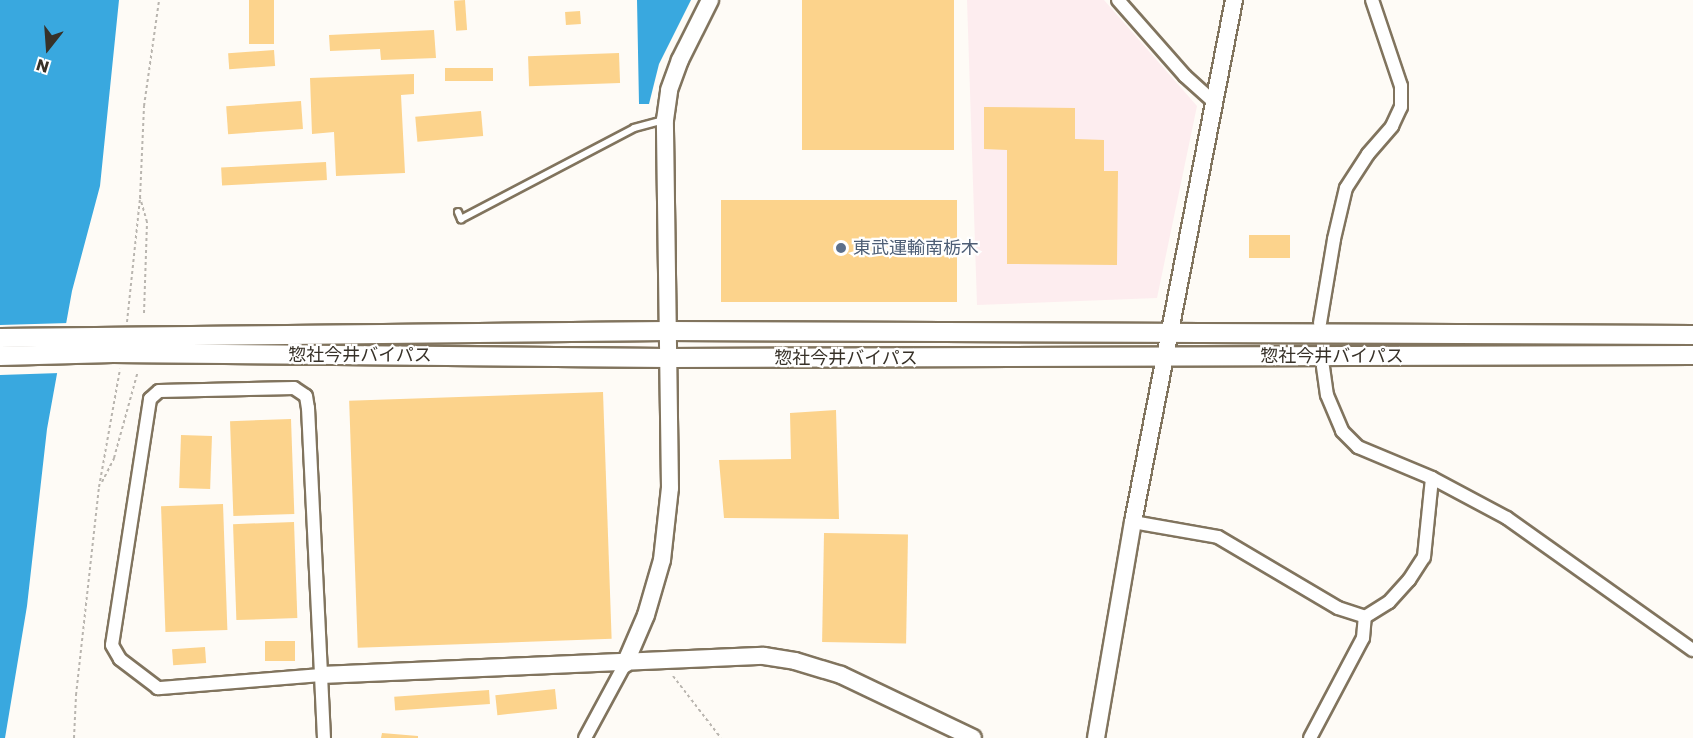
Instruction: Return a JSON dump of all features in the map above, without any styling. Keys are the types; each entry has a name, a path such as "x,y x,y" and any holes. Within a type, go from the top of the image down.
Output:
{"main road":[{"name":"惣社今井バイパス","path":"0,356 119,345 666,331 1169,332 1318,335 1693,334"},
{"name":"惣社今井バイパス","path":"0,338 119,345 667,358 1618,353 1693,355"}],"street":[{"path":"585,738 625,664 646,615 662,560 670,488 666,331 665,120 669,90 680,60 710,0"},
{"path":"1118,0 1185,76 1214,102"},
{"path":"1096,738 1164,357 1234,0"},
{"path":"1320,323 1334,239 1346,188 1368,154 1392,126 1401,106 1401,86 1372,0"},
{"path":"1323,367 1327,395 1342,431 1358,447 1432,478 1507,518 1693,650"},
{"path":"324,738 321,675 306,396 294,388 159,391 150,399 111,645 120,659 158,688 321,675 625,664 764,656 795,661 841,675 973,738"},
{"path":"1365,617 1389,602 1409,580 1424,557 1432,478"},
{"path":"1134,522 1218,537 1338,608 1365,617"},
{"path":"1310,738 1363,638 1365,617"}],"lane":[{"path":"458,212 461,219 634,128 665,120"}],"path":[{"path":"74,738 76,695 99,488 140,198 144,106 159,0"},
{"path":"140,198 147,222 144,313"},
{"path":"99,488 114,458 138,371"},
{"path":"663,662 721,738"}],"shaded area":[{"path":"967,0 1104,0 1197,106 1157,298 977,305"}],"water":[{"path":"0,0 119,0 100,186 72,291 47,429 27,606 5,738 0,738"},
{"path":"637,0 691,0 659,64 649,104 639,104"}],"pier":[{"path":"69,323 60,373 0,375 0,325"}],"building":[{"path":"249,0 274,0 274,44 249,44"},
{"path":"465,0 467,30 456,31 454,1"},
{"path":"802,0 954,0 954,150 802,150"},
{"path":"580,11 581,24 566,25 565,12"},
{"path":"434,30 436,58 381,60 380,49 330,51 329,35"},
{"path":"274,50 275,66 229,69 228,53"},
{"path":"619,53 620,83 529,86 528,56"},
{"path":"445,68 493,68 493,81 445,81"},
{"path":"414,74 414,94 401,95 405,173 336,176 334,132 312,134 310,78"},
{"path":"301,101 303,129 228,134 226,106"},
{"path":"984,107 1075,108 1075,139 1104,140 1104,171 1118,171 1117,265 1007,264 1007,150 984,149"},
{"path":"481,111 483,136 417,142 415,117"},
{"path":"326,162 327,180 222,185 221,167"},
{"name":"東武運輸南栃木","path":"721,200 957,200 957,302 721,302"},
{"path":"1249,235 1290,235 1290,258 1249,258"},
{"path":"603,392 612,639 358,648 349,401"},
{"path":"836,410 839,519 724,518 719,460 791,459 790,413"},
{"path":"291,419 294,514 233,516 230,421"},
{"path":"181,435 212,436 210,489 179,488"},
{"path":"223,504 227,630 165,632 161,506"},
{"path":"294,522 297,618 236,620 233,524"},
{"path":"824,533 908,534 906,643 822,642"},
{"path":"265,641 295,641 295,661 265,661"},
{"path":"205,647 206,663 173,665 172,649"},
{"path":"555,689 557,709 497,715 495,695"},
{"path":"489,690 490,704 395,711 394,697"},
{"path":"382,733 418,736 418,738 381,738"}],"place":[{"name":"東武運輸南栃木","path":"841,248"}]}
